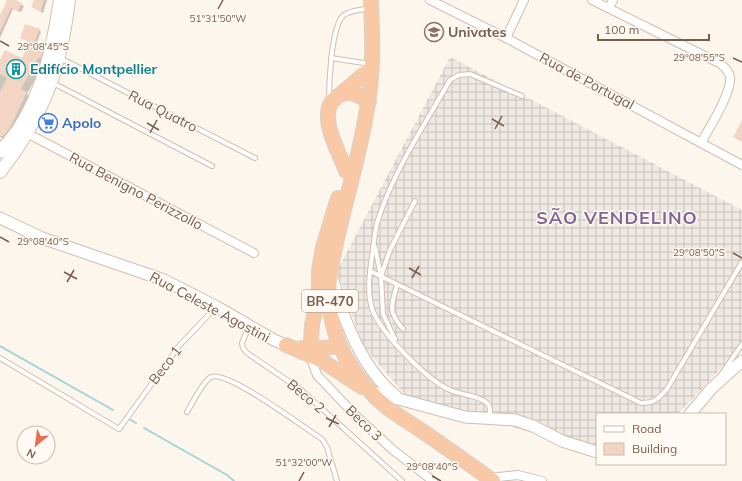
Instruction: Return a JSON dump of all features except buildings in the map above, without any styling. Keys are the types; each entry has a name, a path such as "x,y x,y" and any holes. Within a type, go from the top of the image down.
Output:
{"highway":[{"name":"BR-470","path":"367,3 363,69 365,99 358,120 346,171 323,248 319,271 319,294 333,347 343,366 363,388 396,414 463,458 488,480"},
{"name":"BR-470","path":"363,388 340,345 331,316 331,270 334,250 356,161 365,99 373,63 367,3"},
{"path":"346,171 329,126 327,114 329,104 334,98 342,93 363,69"},
{"path":"342,93 349,92 365,99"},
{"path":"310,352 312,325 319,294"},
{"path":"286,345 297,341 312,325"},
{"path":"286,345 310,352 363,388"},
{"path":"310,352 333,347"}],"main road":[{"path":"55,55 60,0"},
{"path":"0,172 23,134 48,80 69,0"},
{"path":"1,148 23,134"}],"street":[{"name":"Rua de Portugal","path":"430,0 506,38 742,165"},
{"path":"506,38 524,0"},
{"path":"592,0 721,64 728,71 730,76 726,95 701,143"},
{"path":"609,8 613,0"},
{"name":"Rua Benigno Perizzollo","path":"23,134 254,253"},
{"name":"Rua Celeste Agostini","path":"0,218 67,248 164,280 217,307 274,340 286,345"},
{"path":"331,270 338,301 372,374 384,387 401,400"},
{"name":"Beco 3","path":"310,352 317,375 355,415 393,450 433,481"},
{"path":"691,413 712,388 742,361"},
{"path":"363,388 465,417 489,417 515,420 533,426 577,447 596,452"},
{"path":"488,480 518,475 542,481"}],"lane":[{"path":"329,104 331,58 338,24 345,14 367,3"},
{"name":"Rua Quatro","path":"55,55 255,158"},
{"path":"331,58 363,69"},
{"path":"489,417 490,408 488,404 483,400 450,390 423,373 380,325 374,315 369,294 370,271 377,222 393,180 450,80 458,75 470,74 522,96"},
{"path":"48,80 212,166"},
{"path":"381,276 390,250 415,201"},
{"path":"374,245 381,276 383,314 398,345"},
{"path":"370,271 641,403 651,403 658,400 667,388 742,262"},
{"path":"398,285 391,304 392,313 395,320 403,329"},
{"name":"Beco 1","path":"0,358 119,429 180,346 217,307"},
{"name":"Beco 2","path":"249,325 242,343 243,348 247,353 300,389 402,481"},
{"path":"712,388 742,344"},
{"name":"Beco 2","path":"187,412 206,380 212,377 218,376 249,390 322,439 327,447 336,481"}],"shaded area":[{"path":"450,57 742,210 742,346 679,413 596,413 596,451 407,397 363,346 337,271"}],"waterway":[{"path":"0,346 113,410"},
{"path":"129,419 136,423"},
{"path":"144,428 227,475 234,481"}],"place":[{"name":"Univates","path":"434,32"},
{"name":"Edifício Montpellier","path":"16,69"},
{"name":"Apolo","path":"48,123"}],"district":[{"name":"SÃO VENDELINO","path":"617,218"}]}
